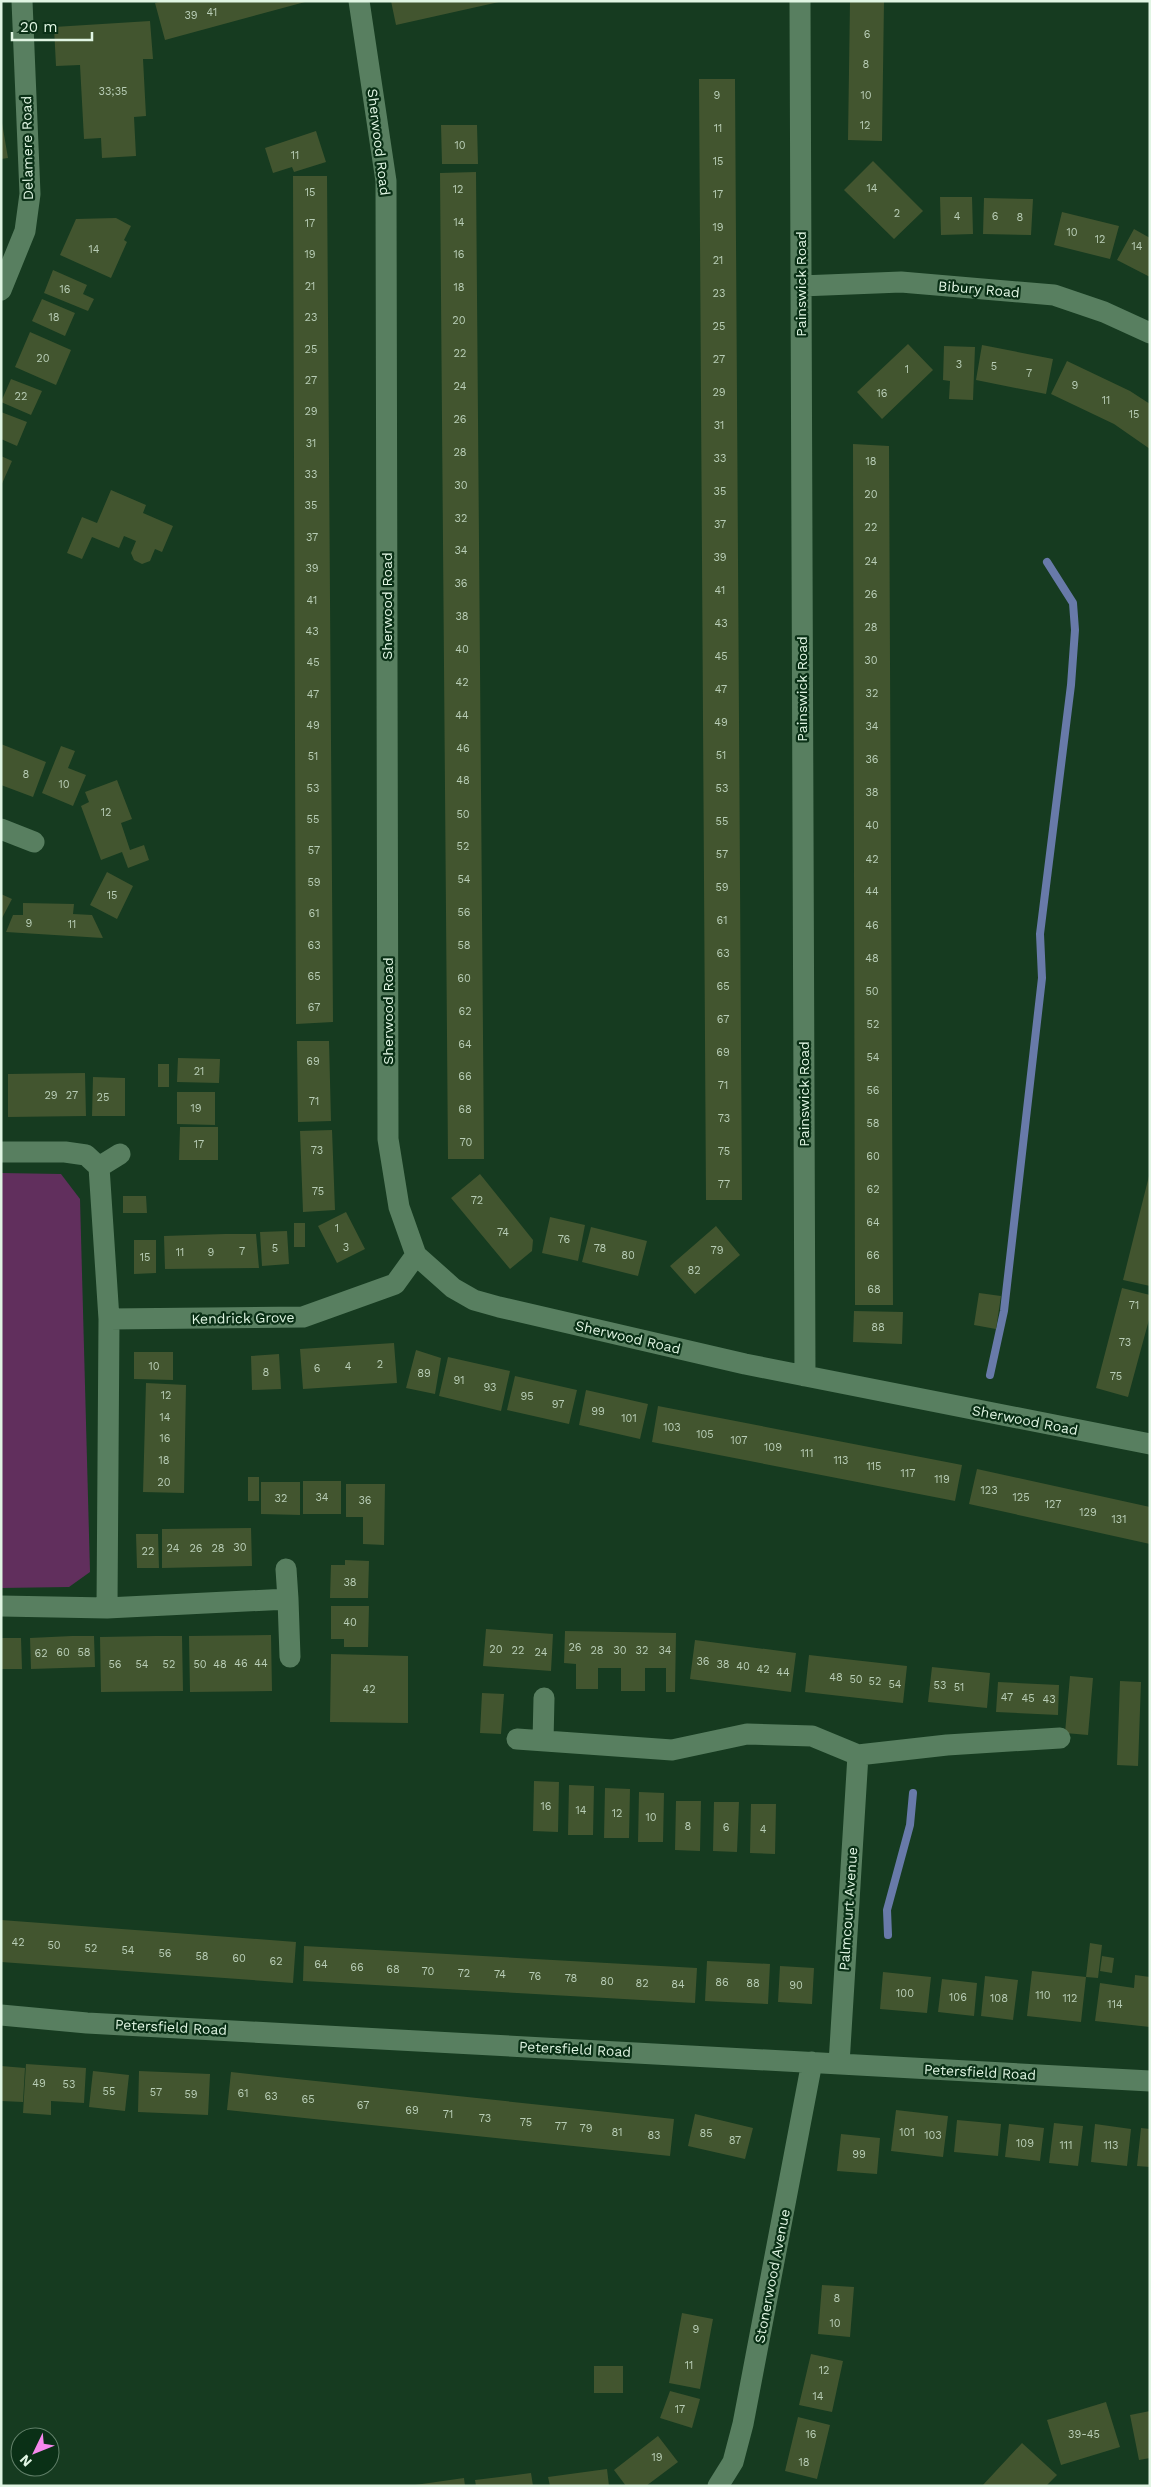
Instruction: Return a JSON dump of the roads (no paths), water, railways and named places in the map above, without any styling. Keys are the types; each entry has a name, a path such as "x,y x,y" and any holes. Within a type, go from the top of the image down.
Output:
{"street":[{"name":"Delamere Road","path":"1,290 25,232 30,194 22,1"},
{"name":"Sherwood Road","path":"359,1 386,181 388,1139 398,1207 416,1255 453,1288 474,1300 736,1362 1150,1444"},
{"name":"Painswick Road","path":"800,1 805,1376"},
{"name":"Bibury Road","path":"801,286 901,282 1054,295 1104,312 1150,333"},
{"path":"1,829 34,842"},
{"path":"1,1152 86,1155 99,1168 109,1319 106,1608"},
{"path":"99,1168 120,1154"},
{"name":"Kendrick Grove","path":"109,1319 303,1317 395,1284 416,1255"},
{"path":"286,1570 290,1658"},
{"path":"1,1606 106,1608 288,1599"},
{"path":"544,1698 544,1741"},
{"path":"516,1740 672,1750 747,1734 812,1736 858,1755 947,1745 1060,1738"},
{"name":"Palmcourt Avenue","path":"839,2064 858,1755"},
{"name":"Petersfield Road","path":"1,2015 87,2023 1150,2081"},
{"name":"Stonerwood Avenue","path":"718,2486 733,2462 744,2424 812,2062"}],"waterway":[{"path":"990,1375 1004,1311 1042,978 1040,934 1071,685 1075,630 1073,603 1047,562"},
{"path":"888,1935 887,1910 910,1825 913,1793"}]}
